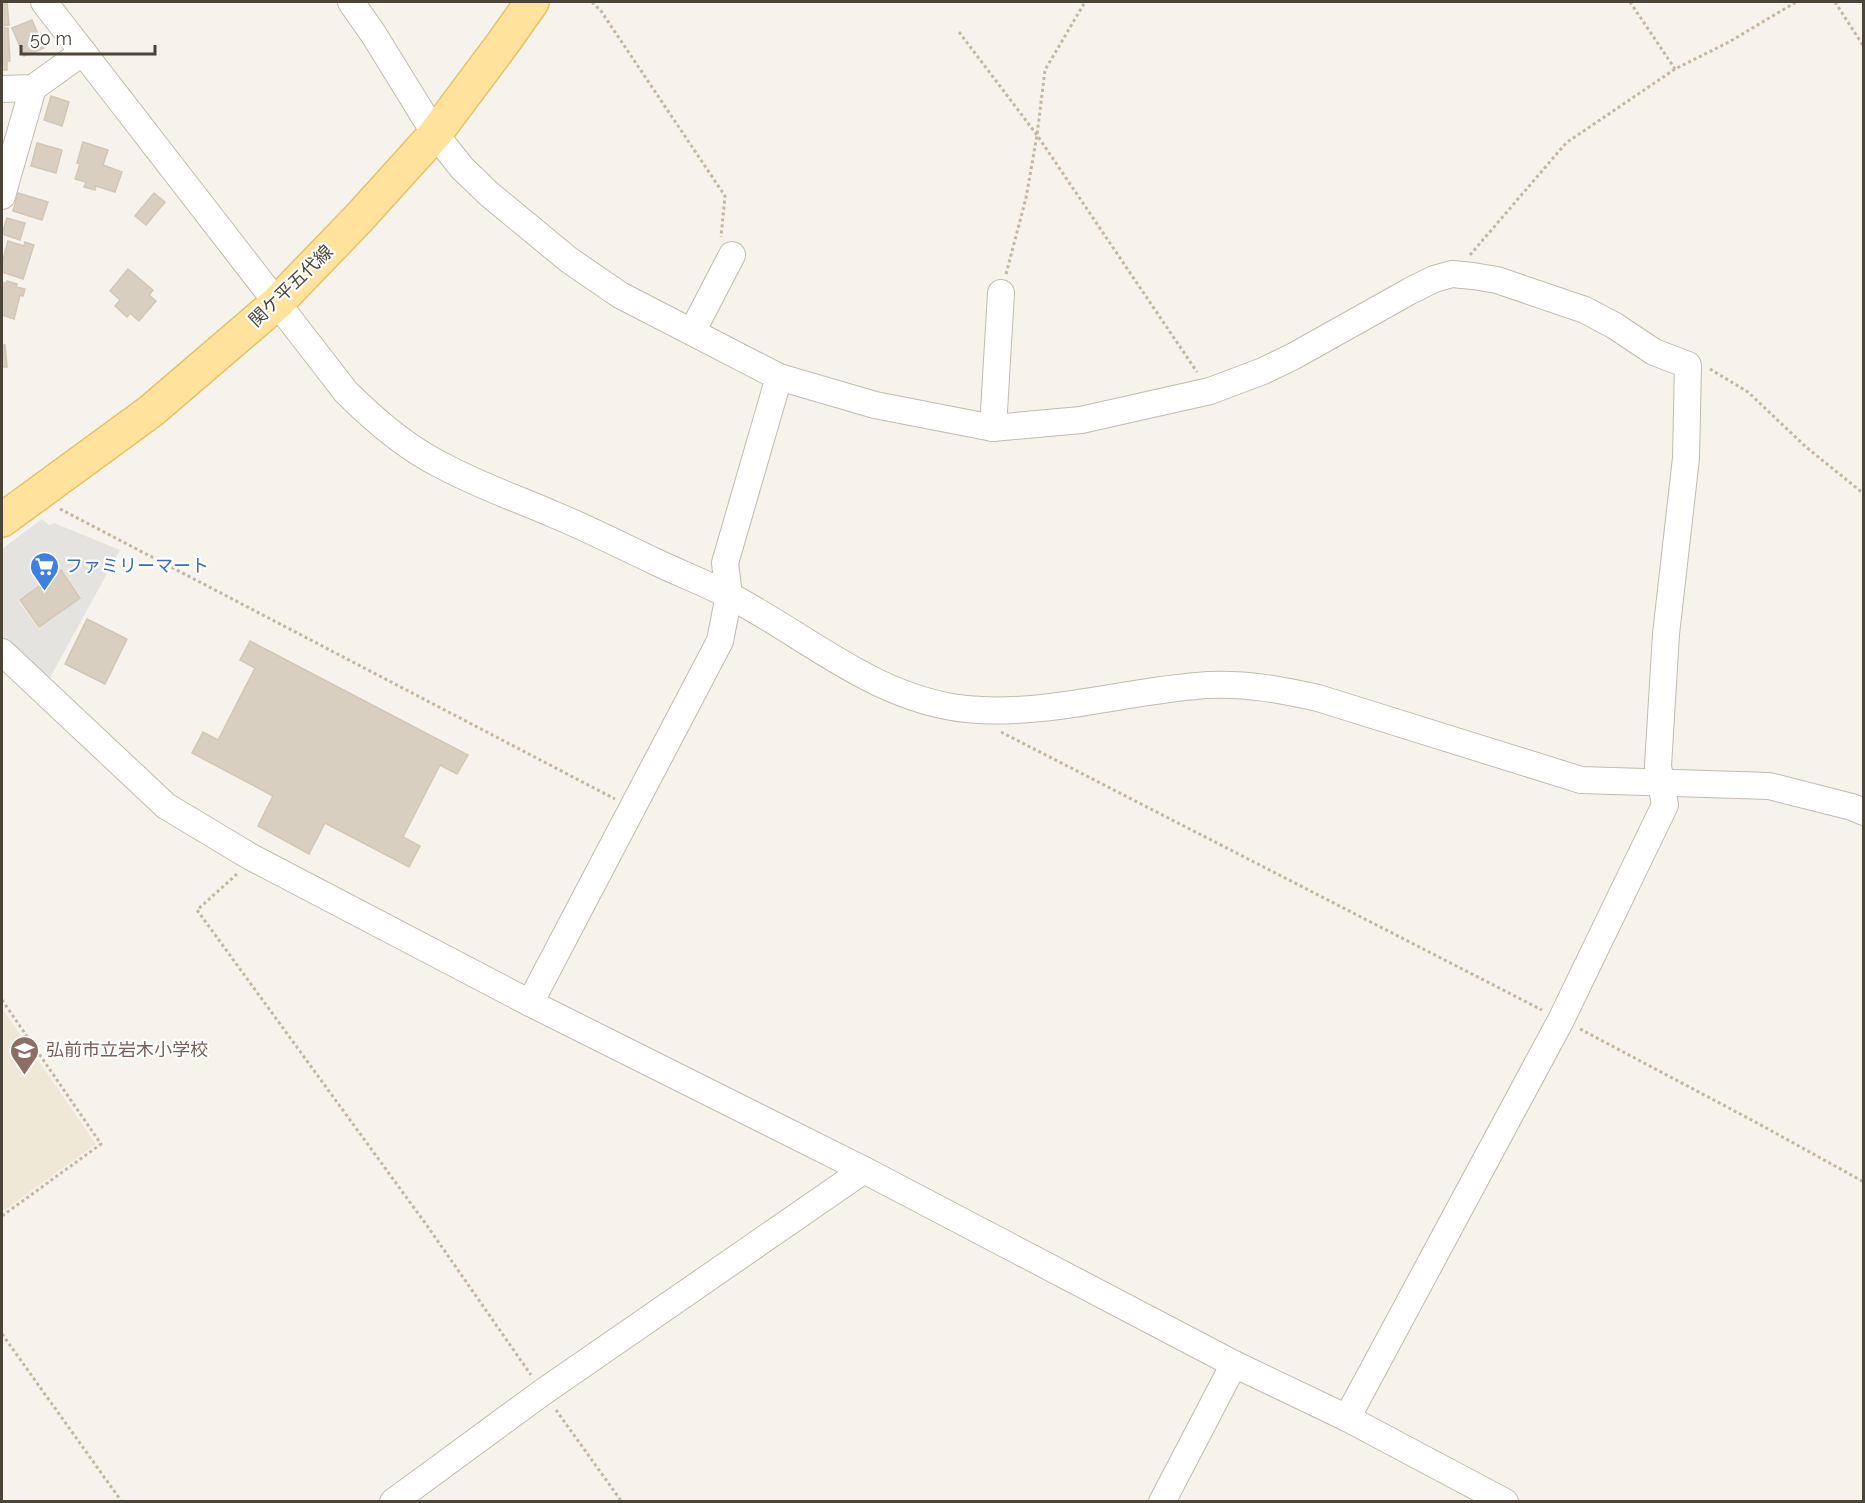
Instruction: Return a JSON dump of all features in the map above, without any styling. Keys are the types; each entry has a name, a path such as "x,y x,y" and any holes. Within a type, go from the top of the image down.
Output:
{"main road":[{"name":"関ケ平五代線","path":"2,520 151,411 277,303 359,218 435,134 532,2"}],"street":[{"path":"44,2 277,303 354,400 369,415 441,466 571,522 729,595 878,684 936,703 966,709 1008,710 1053,707 1201,686 1242,685 1276,689 1318,698 1581,780 1770,786 1852,807 1863,812"},
{"path":"351,2 374,34 435,134 462,168 489,194 569,261 620,295 779,376 875,405 993,428 1081,420 1210,391 1263,371 1410,291 1434,279 1452,274 1497,280 1585,310 1615,326 1654,352 1688,365 1686,458 1666,634 1658,766 1665,805 1561,1020 1347,1418"},
{"path":"2,89 33,88 83,52"},
{"path":"2,192 33,88"},
{"path":"692,332 732,255"},
{"path":"993,428 1001,293"},
{"path":"530,1003 720,641 729,595 725,563 779,376"},
{"path":"2,652 166,806 251,857 530,1003 864,1170 1234,1364 1347,1418 1505,1502"},
{"path":"393,1502 543,1392 864,1170"},
{"path":"1162,1502 1234,1364"}],"path":[{"path":"592,2 601,11 725,196 720,235 732,255"},
{"path":"1001,293 1026,198 1045,70 1085,2"},
{"path":"1630,2 1675,69"},
{"path":"1452,274 1566,142 1675,69 1729,42 1796,2"},
{"path":"1835,2 1863,47"},
{"path":"959,32 1037,135 1210,391"},
{"path":"1688,365 1706,367 1748,392 1806,447 1863,494"},
{"path":"34,495 632,808"},
{"path":"998,730 1561,1020 1759,1124 1863,1182"},
{"path":"251,857 239,873 197,910 428,1227 622,1502"},
{"path":"2,1000 101,1144 2,1216"},
{"path":"2,1334 122,1502"}],"shaded area":[{"path":"42,519 49,525 54,523 120,550 47,683 2,639 2,549","holes":["61,569 81,597 38,628 18,600"]},
{"name":"弘前市立岩木小学校","path":"2,1008 96,1144 2,1212"}],"building":[{"path":"2,2 7,2 9,25 2,26"},
{"path":"32,20 44,48 24,56 12,28"},
{"path":"2,28 8,28 10,61 7,61 7,70 2,70"},
{"path":"51,96 69,102 62,126 44,120"},
{"path":"83,142 108,150 103,165 122,172 115,192 96,186 95,190 84,187 86,182 75,179"},
{"path":"37,143 62,150 56,173 31,166"},
{"path":"18,193 48,202 42,220 13,211"},
{"path":"154,193 165,202 146,225 135,216"},
{"path":"7,218 25,223 20,240 2,234"},
{"path":"8,241 24,246 25,242 34,245 23,279 2,272"},
{"path":"128,269 153,290 149,295 156,301 139,321 130,313 127,317 115,306 120,300 110,291"},
{"path":"7,281 17,284 16,287 25,289 23,296 20,295 14,319 2,315 2,282 6,284"},
{"path":"2,345 5,345 7,367 2,367"},
{"path":"61,570 80,598 39,627 20,600"},
{"path":"87,619 127,639 105,684 65,664"},
{"path":"250,641 468,755 457,774 440,765 403,837 420,846 409,867 325,823 309,854 258,826 273,796 192,753 203,732 218,740 255,668 240,660"}],"place":[{"name":"ファミリーマート","path":"44,592"},
{"name":"弘前市立岩木小学校","path":"25,1076"}]}
